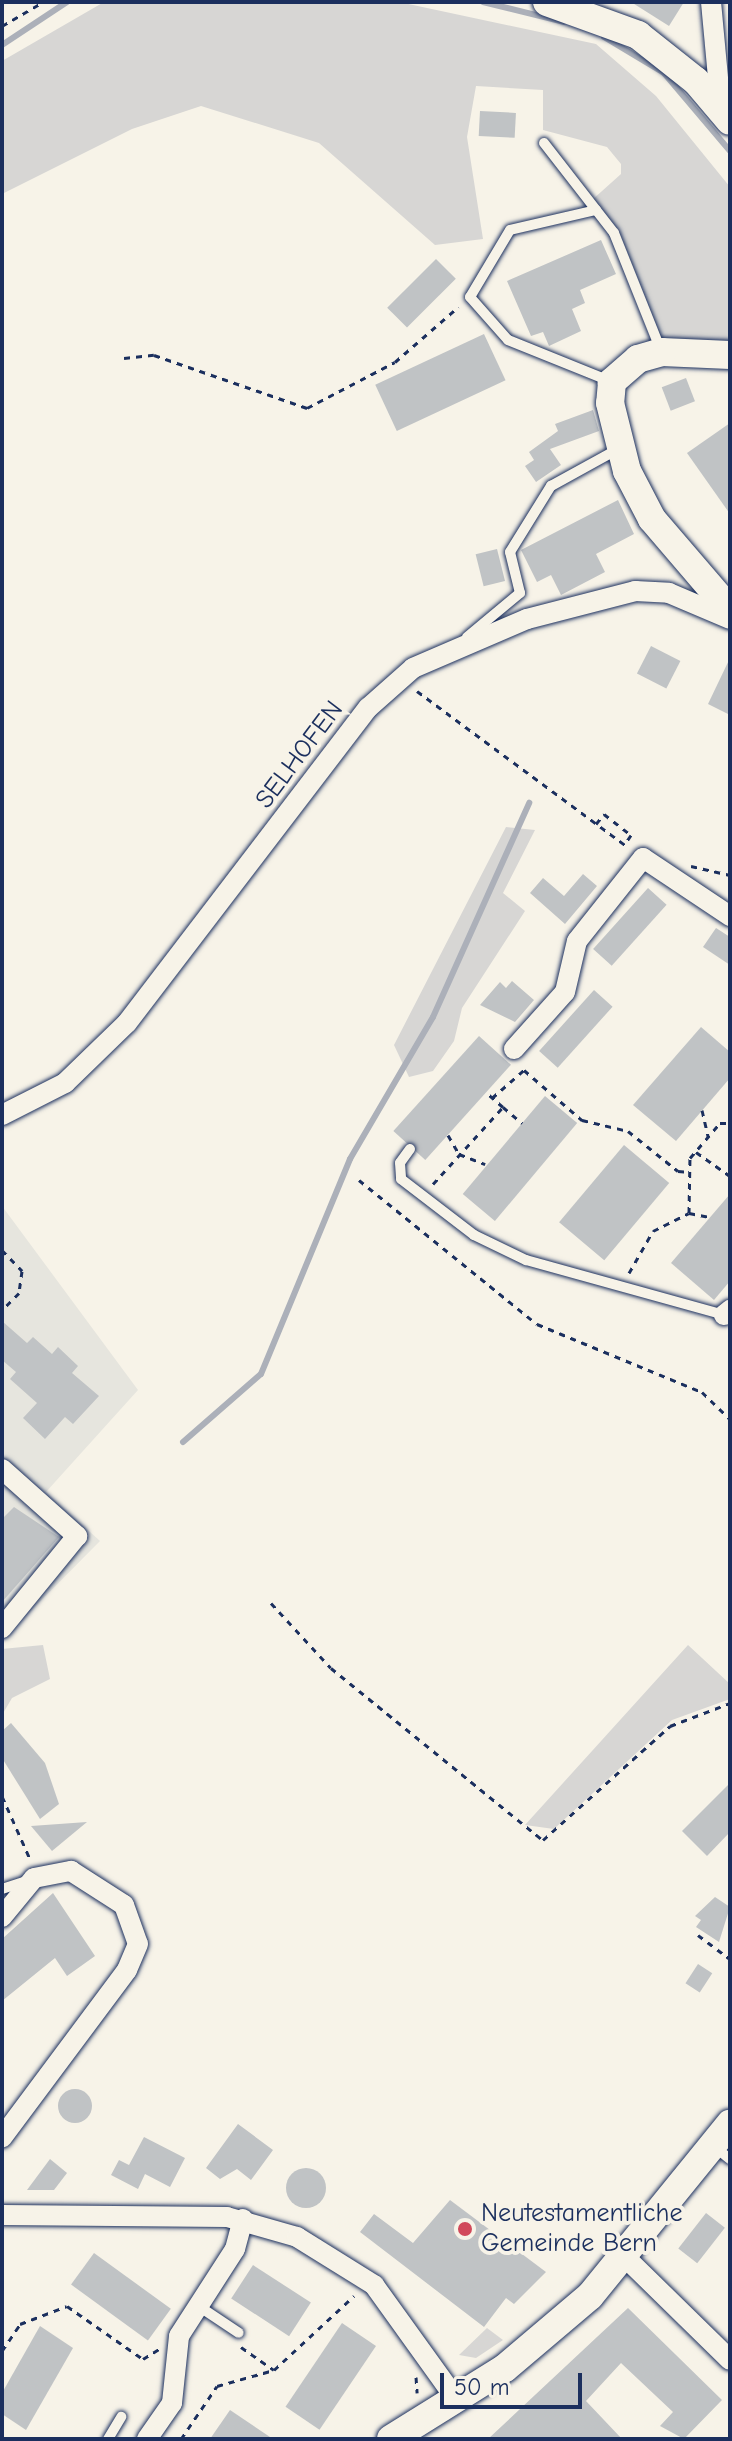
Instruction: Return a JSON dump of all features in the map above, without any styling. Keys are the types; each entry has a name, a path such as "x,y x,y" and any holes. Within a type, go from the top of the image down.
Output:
{"street":[{"path":"547,2 638,35 726,115"},
{"path":"711,2 726,115"},
{"path":"730,355 662,352 623,367 612,382 620,448 652,519 730,610"},
{"name":"SELHOFEN","path":"2,1115 38,1100 98,1054 182,956 368,708 395,680 459,644 635,591 669,593 730,619"},
{"path":"514,1049 565,992 577,941 643,858 730,916"},
{"path":"2,1469 77,1536 2,1628"},
{"path":"2,1917 33,1879 71,1871 93,1880 124,1905 138,1944 127,1970 2,2138"},
{"path":"407,2429 505,2368 627,2259 725,2143"},
{"path":"2,2215 243,2219 328,2252 374,2285 456,2399"},
{"path":"147,2439 172,2403 179,2336 235,2249 243,2219"},
{"path":"627,2259 730,2360"}],"lane":[{"path":"544,143 614,233 662,352"},
{"path":"596,210 510,230 470,297 508,340 612,382"},
{"path":"459,644 520,593 510,552 551,486 620,448"},
{"path":"410,1149 399,1170 423,1196 474,1235 526,1260 727,1313"},
{"path":"2,1889 33,1879"},
{"path":"197,2305 239,2333"},
{"path":"108,2439 121,2417"}],"path":[{"path":"2,26 43,2"},
{"path":"124,358 154,355 307,408 395,362 470,297"},
{"path":"424,689 643,858"},
{"path":"596,824 604,814 631,835 624,844"},
{"path":"492,1098 524,1070 582,1120 628,1131 678,1171 690,1172"},
{"path":"486,1092 522,1123"},
{"path":"423,1196 503,1107"},
{"path":"702,1110 708,1137"},
{"path":"689,1213 690,1172 696,1152 708,1137 730,1123"},
{"path":"448,1135 459,1154 485,1164"},
{"path":"696,1152 730,1176"},
{"path":"359,1180 537,1324 702,1392 730,1419"},
{"path":"621,1287 653,1231 689,1213 710,1217"},
{"path":"2,1250 22,1271 19,1293 2,1310"},
{"path":"271,1603 331,1668 543,1840 670,1726 730,1703"},
{"path":"2,1796 22,1829 33,1879"},
{"path":"698,1935 730,1959"},
{"path":"345,2285 368,2305"},
{"path":"181,2439 217,2386 274,2370 357,2293"},
{"path":"2,2351 20,2324 67,2306 143,2359 179,2336"},
{"path":"407,2429 410,2362"}],"shaded area":[{"path":"104,2 399,2 596,44 656,96 730,187 730,354 663,351 615,232 592,200 621,174 621,164 607,147 543,130 543,90 476,86 467,137 483,239 435,245 319,143 201,106 132,129 2,194 2,61"},
{"path":"506,827 535,830 503,893 525,911 462,1008 454,1041 433,1071 409,1077 394,1045"},
{"path":"2,1206 138,1390 46,1492 100,1541 2,1640"},
{"path":"43,1645 50,1679 12,1698 2,1715 2,1649"},
{"path":"688,1645 730,1684 730,1699 672,1720 554,1829 525,1825"},
{"path":"487,2328 503,2340 476,2358 459,2355"}],"building":[{"path":"631,2 684,2 669,26"},
{"path":"480,111 516,113 515,138 479,136"},
{"path":"601,240 616,274 580,290 585,303 572,309 581,331 549,346 543,332 531,336 507,281"},
{"path":"436,259 456,279 407,328 387,308"},
{"path":"484,334 506,380 397,431 375,385"},
{"path":"686,378 695,401 671,411 662,387"},
{"path":"593,410 599,431 550,449 561,465 536,482 525,466 534,460 529,452 558,431 555,424"},
{"path":"730,423 730,514 687,453"},
{"path":"618,500 634,534 596,554 605,572 561,595 551,575 537,582 521,550"},
{"path":"497,549 505,581 484,586 476,554"},
{"path":"651,646 680,661 666,689 637,674"},
{"path":"730,658 730,715 708,704"},
{"path":"583,874 597,886 565,924 530,893 543,878 564,896"},
{"path":"648,888 667,905 612,966 593,949"},
{"path":"716,928 730,937 730,965 703,947"},
{"path":"512,981 534,1000 515,1022 480,1005 500,982 506,988"},
{"path":"594,990 613,1007 558,1068 539,1051"},
{"path":"701,1027 730,1052 730,1078 676,1141 633,1105"},
{"path":"479,1036 511,1065 425,1160 393,1131"},
{"path":"545,1096 577,1123 495,1221 463,1194"},
{"path":"624,1145 669,1183 604,1260 559,1222"},
{"path":"730,1194 730,1281 714,1300 671,1263"},
{"path":"2,1321 27,1343 33,1337 52,1354 58,1347 78,1366 72,1373 99,1396 73,1424 65,1417 45,1439 23,1418 37,1403 10,1379 16,1372 2,1360"},
{"path":"14,1507 59,1537 2,1602 2,1519"},
{"path":"11,1723 45,1763 59,1804 40,1819 2,1758 2,1731"},
{"path":"730,1783 730,1832 707,1856 682,1831"},
{"path":"87,1822 52,1851 31,1826"},
{"path":"53,1893 95,1956 67,1976 55,1958 2,2001 2,1939"},
{"path":"715,1897 730,1907 719,1942 696,1927 701,1920 695,1916"},
{"path":"698,1964 712,1973 700,1993 685,1983"},
{"path":"75,2089 87,2094 92,2106 87,2118 75,2123 63,2118 58,2106 63,2094"},
{"path":"238,2124 273,2150 251,2180 237,2169 220,2179 206,2168"},
{"path":"144,2137 185,2158 170,2187 145,2174 138,2189 111,2175 119,2160 129,2165"},
{"path":"50,2159 67,2173 54,2190 27,2190"},
{"path":"306,2168 320,2174 326,2188 320,2202 306,2208 292,2202 286,2188 292,2174"},
{"path":"450,2200 546,2272 514,2304 506,2298 484,2327 360,2232 374,2214 413,2243"},
{"path":"706,2213 725,2228 697,2263 678,2248"},
{"path":"94,2253 171,2309 148,2340 71,2285"},
{"path":"253,2265 311,2303 289,2336 231,2299"},
{"path":"628,2308 722,2400 684,2439 660,2426 673,2412 621,2363 586,2401 622,2439 488,2439"},
{"path":"342,2323 376,2346 320,2430 286,2407"},
{"path":"40,2326 73,2348 26,2430 2,2414 2,2393"},
{"path":"230,2410 273,2439 210,2439"}],"waterway":[{"path":"2,45 67,2"},
{"path":"483,2 564,22"},
{"path":"604,37 664,73 730,151"},
{"path":"183,1442 261,1374 350,1159 433,1017 529,803"}],"place":[{"name":"Neutestamentliche Gemeinde Bern","path":"465,2229"}]}
